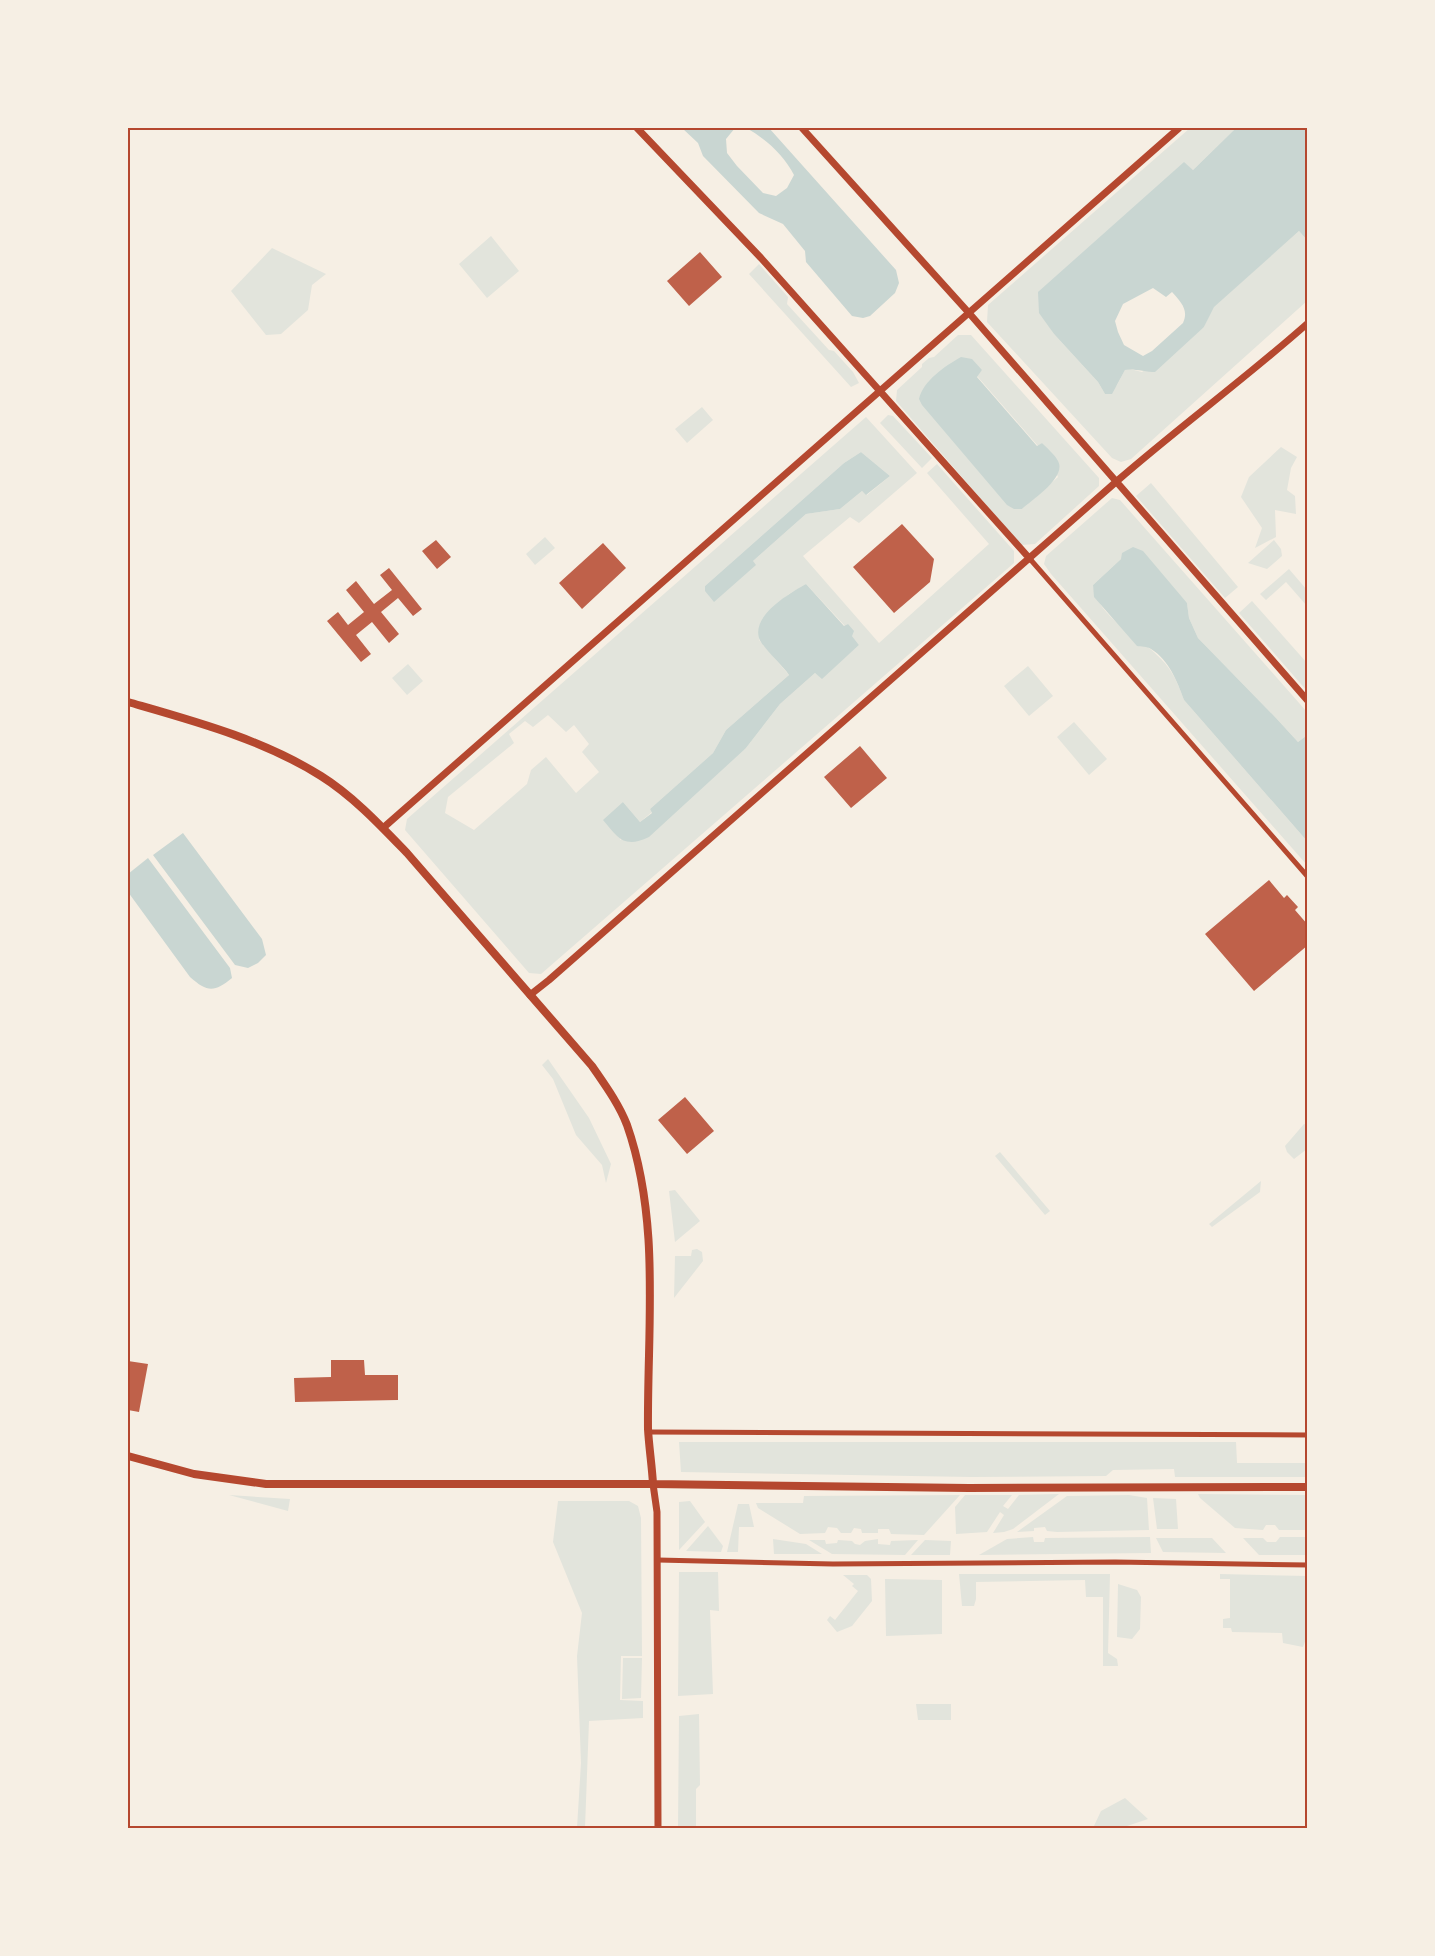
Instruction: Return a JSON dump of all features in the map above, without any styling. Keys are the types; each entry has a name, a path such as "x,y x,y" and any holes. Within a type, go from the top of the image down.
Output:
{"main road":[{"path":"128,702 239,736 283,755 334,784 407,853 592,1066 627,1124 640,1170 648,1219 648,1432 653,1484"},
{"path":"128,1456 194,1474 266,1484 653,1484 957,1488 1308,1487"}],"street":[{"path":"637,128 761,258 1308,877"},
{"path":"802,128 969,313 1308,701"},
{"path":"383,828 1179,128"},
{"path":"530,995 1117,482 1308,323"},
{"path":"648,1432 1308,1435"},
{"path":"653,1484 657,1512 658,1560 658,1828"},
{"path":"658,1560 828,1564 1125,1562 1308,1565"}],"shaded area":[{"path":"682,128 735,128 726,139 727,153 763,193 776,196 787,188 794,175 773,148 746,128 769,128 896,270 899,283 895,293 870,316 863,318 852,316 806,262 805,251 783,224 759,213 703,156 698,143"},
{"path":"1190,128 1236,128 1193,170 1184,163 1049,326 1054,334 1098,382 1105,394 1117,385 1125,370 1142,372 1204,327 1213,307 1299,231 1307,240 1307,301 1131,459 1121,462 1112,458 987,322 988,305"},
{"path":"1236,128 1307,128 1307,240 1299,231 1214,307 1204,327 1155,372 1125,370 1112,394 1105,394 1098,382 1054,334 1039,313 1038,292 1184,162 1193,170","holes":["1153,288 1166,297 1172,292 1181,303 1185,310 1183,323 1152,351 1143,356 1124,345 1115,321 1123,304"]},
{"path":"491,236 519,271 487,298 459,264"},
{"path":"272,248 326,274 312,285 308,310 281,334 266,335 231,291"},
{"path":"759,264 788,297 787,304 829,350 834,351 853,372 859,383 851,387 749,274"},
{"path":"958,335 971,335 1099,478 1099,486 1035,544 1021,545 896,401 897,390 922,367 922,364 934,357","holes":["982,370 977,376 1038,446 1042,443 1058,477 1022,509 932,379"]},
{"path":"961,357 972,359 982,370 977,377 1037,446 1042,443 1058,461 1058,474 1053,481 1022,509 1014,509 1007,505 919,399 930,380"},
{"path":"702,407 713,420 687,443 675,429"},
{"path":"888,415 893,416 932,458 922,468 880,423"},
{"path":"866,417 917,473 859,523 850,517 803,556 879,643 989,544 927,473 937,464 1014,551 1014,563 541,974 529,973 405,830 407,819","holes":["861,452 890,476 867,495 862,491 840,509 806,514 753,561 705,591 705,586 844,463","806,584 845,626 848,624 851,635 859,645 822,678 815,673 780,704 746,748 620,840 623,802 640,822 652,812 650,809 713,753 726,730 789,675 759,640 766,614 789,594","548,715 566,732 574,725 589,744 582,752 599,772 576,793 546,757 531,770 527,784 474,830 445,813 448,797 514,743 509,734 525,721 533,727"]},
{"path":"1281,447 1297,457 1291,468 1287,490 1295,496 1296,514 1275,510 1276,537 1255,548 1262,528 1241,497 1249,477"},
{"path":"861,452 890,476 866,495 862,491 840,509 806,514 753,561 756,565 714,602 705,591 705,586 844,463"},
{"path":"1151,483 1238,587 1225,598 1136,496"},
{"path":"1112,498 1120,500 1307,712 1307,737 1298,742 1198,638 1189,618 1187,603 1121,559 1093,585 1096,597 1103,608 1165,664 1175,678 1184,700 1307,841 1307,865 1044,564 1046,556"},
{"path":"545,537 555,548 535,565 526,554"},
{"path":"1274,540 1281,549 1282,556 1267,569 1248,563"},
{"path":"1133,547 1143,551 1187,603 1189,618 1198,638 1298,742 1307,737 1307,841 1184,700 1175,678 1163,659 1149,648 1137,646 1094,597 1093,585 1121,559 1122,553"},
{"path":"1289,569 1307,590 1307,606 1286,582 1266,600 1260,594"},
{"path":"806,584 844,626 848,624 854,631 852,636 859,645 822,679 815,673 780,704 746,748 649,837 633,842 622,840 603,820 623,802 640,822 652,813 650,809 713,753 726,730 789,675 761,642 758,629 761,621 774,606"},
{"path":"1252,601 1307,663 1307,691 1239,613"},
{"path":"408,664 423,681 407,695 392,678"},
{"path":"1028,666 1053,696 1029,716 1004,686"},
{"path":"1074,722 1107,759 1089,775 1057,737"},
{"path":"183,833 262,939 266,955 258,963 248,968 235,965 153,855"},
{"path":"148,858 230,968 232,978 220,986 206,988 190,977 128,892 128,874"},
{"path":"548,1059 589,1118 611,1164 606,1183 602,1165 576,1135 553,1079 542,1065"},
{"path":"1304,1124 1307,1125 1307,1149 1294,1159 1285,1146"},
{"path":"1000,1152 1050,1211 1045,1215 995,1156"},
{"path":"1261,1181 1260,1192 1212,1227 1209,1224"},
{"path":"675,1190 700,1221 675,1242 669,1191"},
{"path":"697,1249 702,1252 703,1261 674,1298 675,1256 691,1256 692,1250"},
{"path":"679,1442 1236,1442 1237,1463 1307,1463 1307,1477 1175,1477 1174,1469 1113,1470 1106,1476 971,1477 681,1472"},
{"path":"1059,1494 1013,1529 993,1533 1004,1515 1000,1512 987,1532 956,1534 955,1507 965,1495 1012,1495 1003,1506 1008,1509 1019,1495"},
{"path":"1198,1494 1307,1495 1307,1530 1279,1530 1275,1525 1266,1525 1263,1530 1235,1528"},
{"path":"229,1495 290,1499 288,1511"},
{"path":"960,1495 924,1535 891,1534 889,1529 878,1529 878,1533 862,1533 861,1529 854,1528 851,1533 841,1533 837,1528 828,1527 825,1533 800,1534 758,1508 756,1503 803,1503 804,1496"},
{"path":"1129,1495 1147,1498 1149,1530 1057,1532 1047,1531 1045,1527 1034,1528 1034,1531 1017,1532 1067,1496"},
{"path":"1153,1498 1176,1499 1178,1529 1157,1529"},
{"path":"558,1501 629,1501 638,1506 641,1518 642,1656 621,1656 620,1700 643,1701 643,1718 589,1721 585,1828 577,1828 581,1763 577,1656 582,1613 553,1542"},
{"path":"690,1501 705,1522 679,1550 679,1502"},
{"path":"738,1504 749,1504 754,1527 739,1527 738,1552 727,1552"},
{"path":"708,1526 723,1546 721,1552 686,1551"},
{"path":"1033,1537 1034,1542 1044,1542 1045,1538 1150,1537 1151,1553 979,1555 1007,1539"},
{"path":"1280,1537 1307,1537 1307,1555 1259,1555 1243,1538 1263,1538 1267,1542 1276,1542"},
{"path":"1156,1538 1212,1538 1226,1553 1163,1552"},
{"path":"773,1539 806,1544 822,1554 774,1554"},
{"path":"878,1539 878,1544 890,1545 891,1541 918,1540 905,1555 832,1554 809,1540 825,1540 826,1544 837,1543 838,1540 852,1541 860,1545 865,1541"},
{"path":"925,1540 951,1541 950,1555 911,1555"},
{"path":"679,1572 718,1572 719,1611 710,1610 713,1694 678,1696"},
{"path":"959,1574 1110,1574 1108,1653 1117,1659 1118,1666 1103,1666 1103,1597 1086,1597 1085,1580 976,1582 974,1606 962,1606"},
{"path":"1220,1574 1307,1576 1307,1636 1303,1647 1283,1643 1282,1633 1232,1632 1231,1628 1223,1628 1223,1619 1230,1618 1230,1579 1220,1579"},
{"path":"843,1575 867,1575 871,1579 872,1601 852,1626 837,1632 827,1620 830,1616 835,1620 858,1591 852,1586 854,1584"},
{"path":"885,1579 942,1580 942,1634 886,1636"},
{"path":"1118,1584 1137,1590 1141,1597 1140,1629 1132,1639 1117,1637"},
{"path":"623,1658 642,1658 641,1698 622,1699"},
{"path":"916,1704 951,1704 951,1720 918,1720"},
{"path":"699,1714 700,1785 696,1789 696,1828 678,1828 679,1716"},
{"path":"1125,1798 1148,1819 1121,1828 1093,1828 1101,1811"}],"building":[{"path":"700,252 722,277 689,306 667,281"},
{"path":"902,524 934,559 930,582 894,613 853,567"},
{"path":"436,540 451,557 437,569 422,551"},
{"path":"603,543 626,568 582,609 559,583"},
{"path":"389,568 422,609 413,616 398,598 381,612 399,634 389,643 372,622 356,635 371,654 361,662 327,621 338,612 348,625 364,612 346,590 356,581 374,604 392,590 380,575"},
{"path":"860,746 887,778 851,808 824,777"},
{"path":"1269,880 1284,898 1287,895 1298,907 1295,910 1308,925 1308,945 1254,991 1205,934"},
{"path":"685,1097 714,1131 687,1154 658,1120"},
{"path":"331,1360 364,1360 365,1375 398,1375 398,1400 295,1402 294,1378 331,1377"},
{"path":"128,1361 148,1364 139,1412 128,1410"}]}
